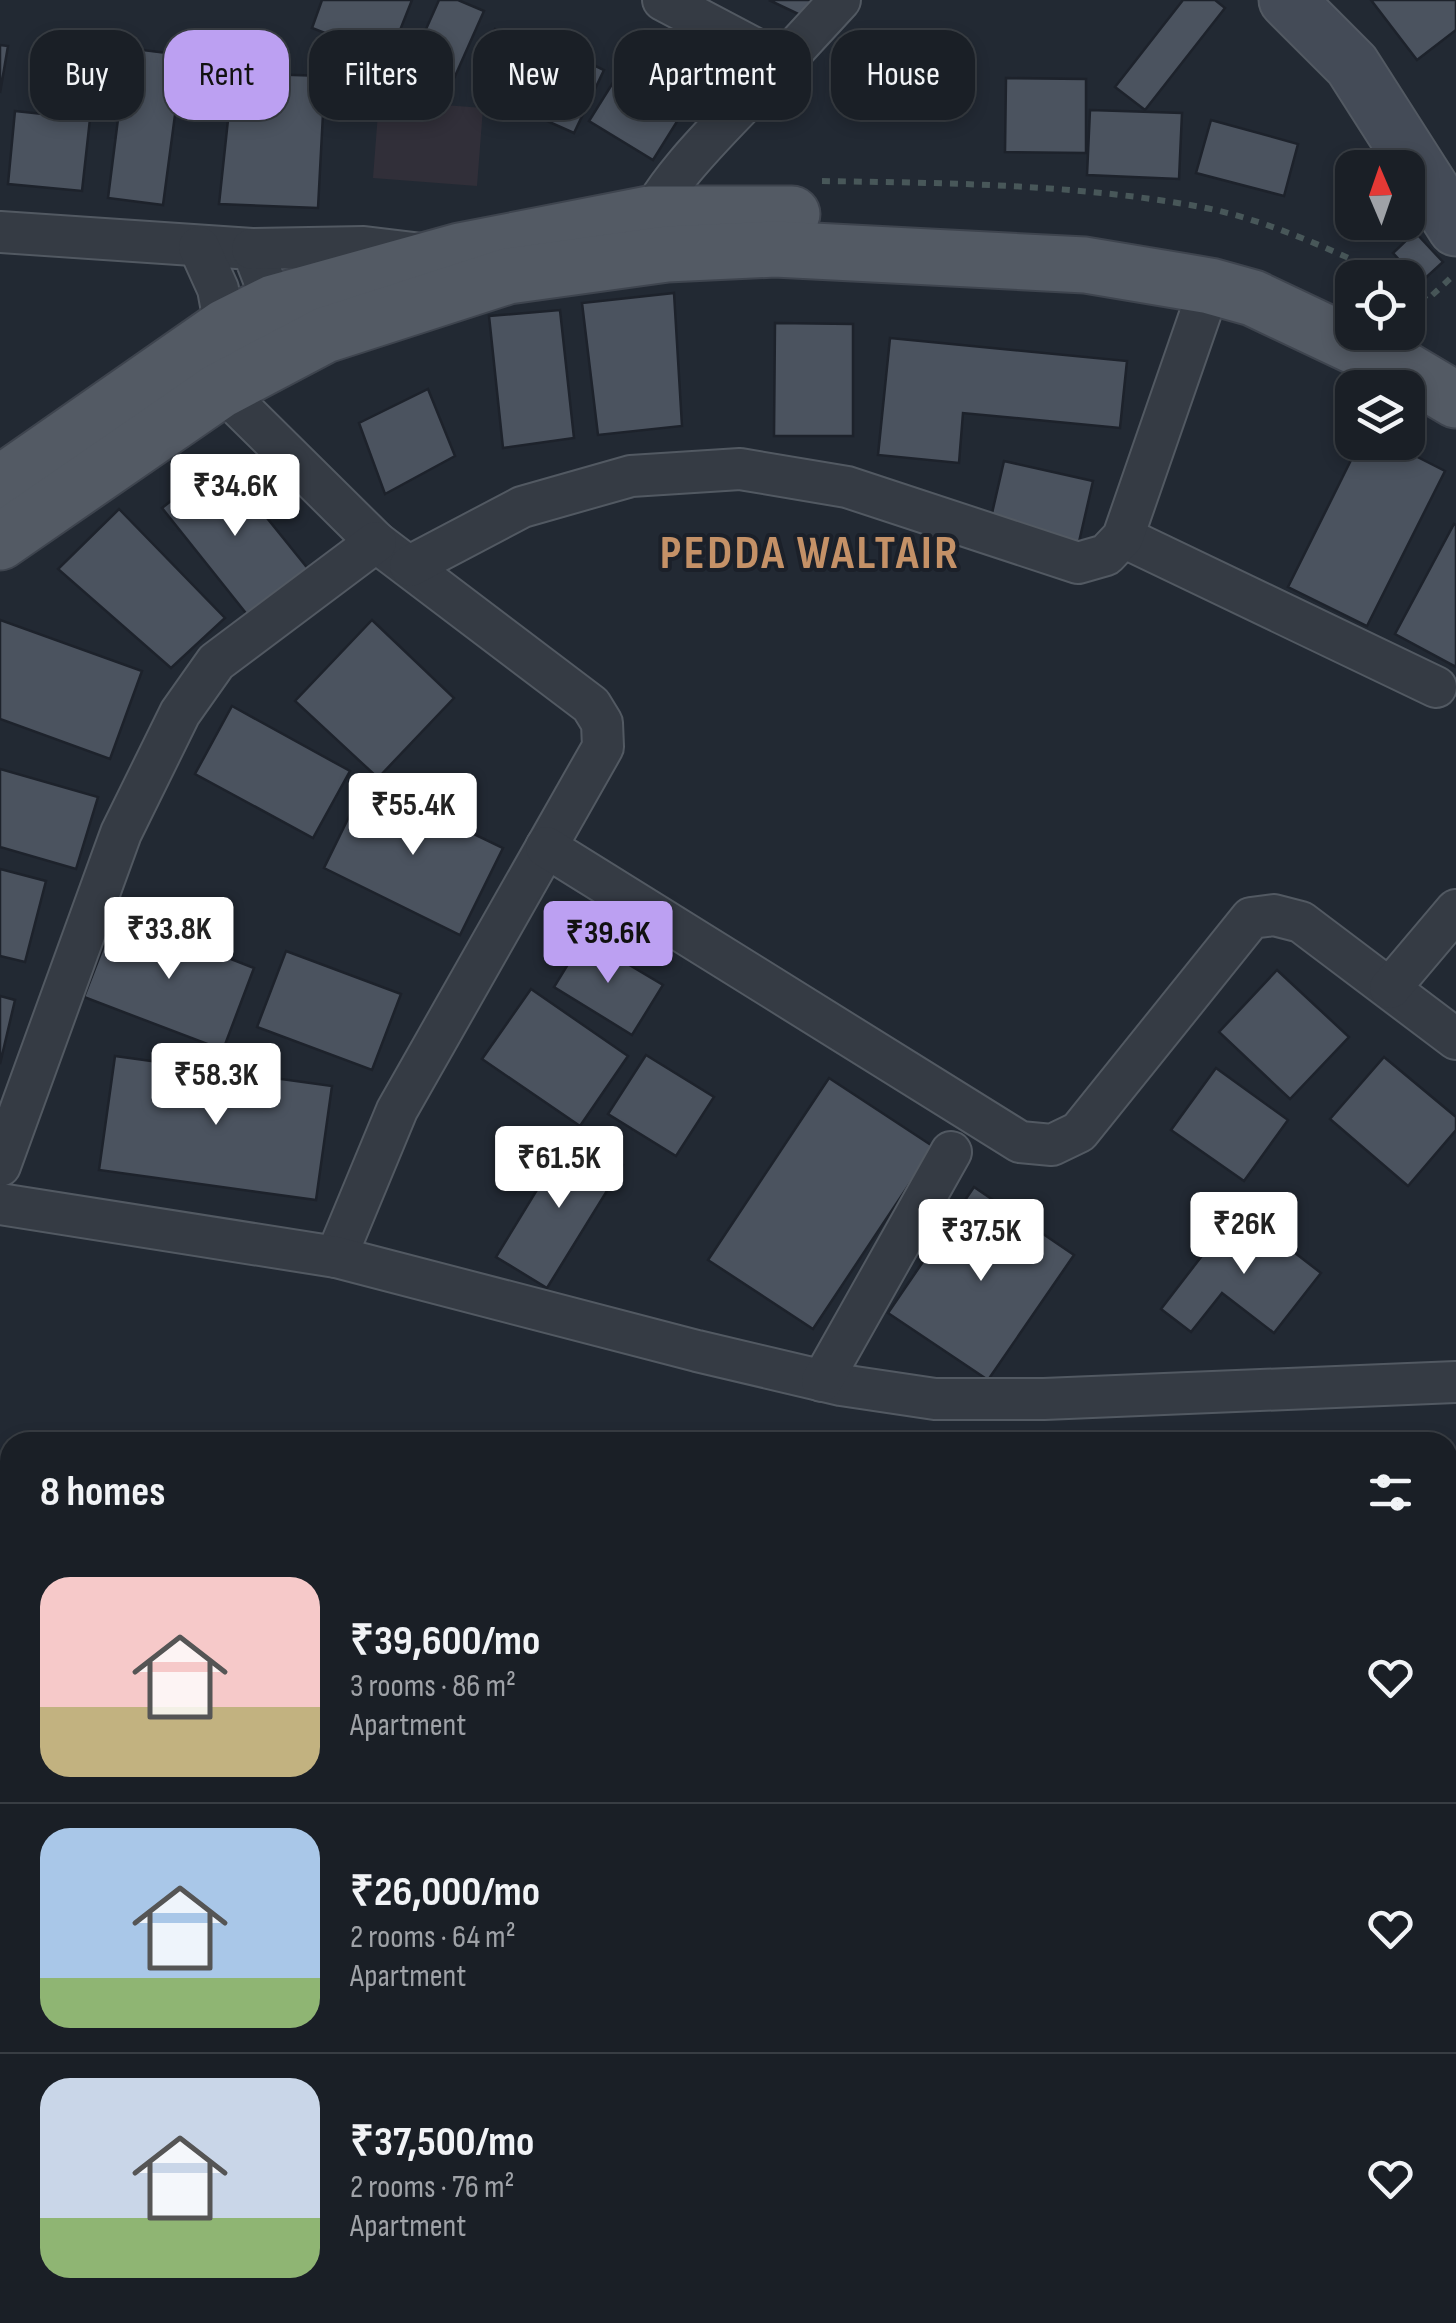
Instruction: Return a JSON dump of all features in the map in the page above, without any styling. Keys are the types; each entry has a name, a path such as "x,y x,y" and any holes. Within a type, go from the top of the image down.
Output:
{"main road":[{"path":"1288,0 1352,65 1456,228"},
{"path":"0,484 226,343 441,256 832,214 1084,232 1222,253 1335,298"},
{"path":"226,343 269,362 325,334 643,236 814,251 1085,265 1210,286 1270,306 1407,370 1456,400"},
{"path":"1425,341 1456,360"},
{"path":"0,542 226,343"}],"street":[{"path":"663,0 720,30"},
{"path":"811,32 840,0"},
{"path":"643,236 736,120"},
{"path":"0,232 199,247 364,247 441,256"},
{"path":"199,247 218,290 226,343 376,542 591,704 602,723 603,747 398,1110 336,1257"},
{"path":"226,343 252,248"},
{"path":"410,566 522,508 631,476 740,469 847,487 1078,563 1106,555 1123,537 1210,286"},
{"path":"1123,537 1436,688"},
{"path":"0,1166 120,832 180,713 216,662 376,542"},
{"path":"546,848 1020,1142 1052,1145 1079,1132 1251,918 1274,915 1300,922 1456,1039"},
{"path":"1390,988 1456,910"},
{"path":"822,1380 951,1152"},
{"path":"0,1204 336,1257 822,1380 935,1399 1044,1400 1456,1382"}],"path":[{"path":"817,180 1019,188 1202,207 1294,234 1352,260"},
{"path":"1425,298 1456,273"}],"shaded area":[{"path":"453,106 473,107 473,120 482,120 477,186 373,178 377,120 453,120"}],"building":[{"path":"322,0 412,0 400,30 312,28"},
{"path":"439,0 458,0 484,11 453,81 453,30 426,30"},
{"path":"769,0 823,0 813,21"},
{"path":"1183,0 1215,0 1225,8 1145,110 1115,87"},
{"path":"1371,0 1456,0 1456,30 1417,60"},
{"path":"0,45 8,46 0,93"},
{"path":"144,50 164,53 164,120 174,120 163,205 108,198 118,120 144,120"},
{"path":"594,65 604,70 594,91"},
{"path":"289,75 309,75 309,120 323,120 318,208 219,204 228,120 289,120"},
{"path":"1006,78 1086,79 1086,153 1005,152"},
{"path":"614,81 614,120 678,120 653,160 589,121 594,120 594,113"},
{"path":"1090,110 1182,113 1179,179 1087,175"},
{"path":"15,111 30,113 30,120 90,120 82,191 8,184"},
{"path":"545,120 580,120 574,133"},
{"path":"1211,120 1298,144 1284,196 1196,173"},
{"path":"1407,240 1422,240 1443,262 1425,278 1425,260 1399,260 1393,253"},
{"path":"674,293 682,426 598,435 582,303"},
{"path":"560,310 574,438 503,448 489,316"},
{"path":"775,323 853,324 853,436 774,436"},
{"path":"890,338 1127,361 1120,428 963,413 959,463 878,455"},
{"path":"428,389 455,456 385,494 359,423"},
{"path":"1351,460 1423,460 1445,471 1367,626 1288,587"},
{"path":"221,461 309,570 249,617 162,508"},
{"path":"1004,461 1093,481 1079,542 990,522"},
{"path":"119,509 225,618 171,668 58,569"},
{"path":"1456,525 1456,667 1395,634"},
{"path":"0,620 142,671 110,759 0,719"},
{"path":"372,620 454,698 378,778 295,701"},
{"path":"232,706 350,771 313,838 195,774"},
{"path":"0,769 98,797 76,869 0,847"},
{"path":"366,782 503,848 460,935 324,868"},
{"path":"0,869 46,881 25,962 0,956"},
{"path":"116,914 254,968 223,1050 84,997"},
{"path":"584,938 663,985 632,1035 554,987"},
{"path":"286,951 401,994 372,1070 257,1027"},
{"path":"1277,970 1349,1037 1290,1099 1219,1032"},
{"path":"531,989 628,1056 580,1126 482,1059"},
{"path":"0,996 15,1000 0,1064"},
{"path":"646,1055 714,1097 676,1156 608,1114"},
{"path":"115,1056 332,1086 316,1200 99,1170"},
{"path":"1384,1057 1456,1117 1456,1130 1408,1186 1330,1119"},
{"path":"1216,1068 1288,1120 1244,1181 1171,1130"},
{"path":"829,1078 934,1147 813,1329 708,1260"},
{"path":"571,1134 623,1165 547,1288 496,1257"},
{"path":"974,1187 1074,1255 988,1380 888,1313"},
{"path":"1238,1209 1321,1273 1274,1333 1222,1293 1191,1332 1161,1309"}],"district":[{"name":"PEDDA WALTAIR","path":"810,553"}]}
